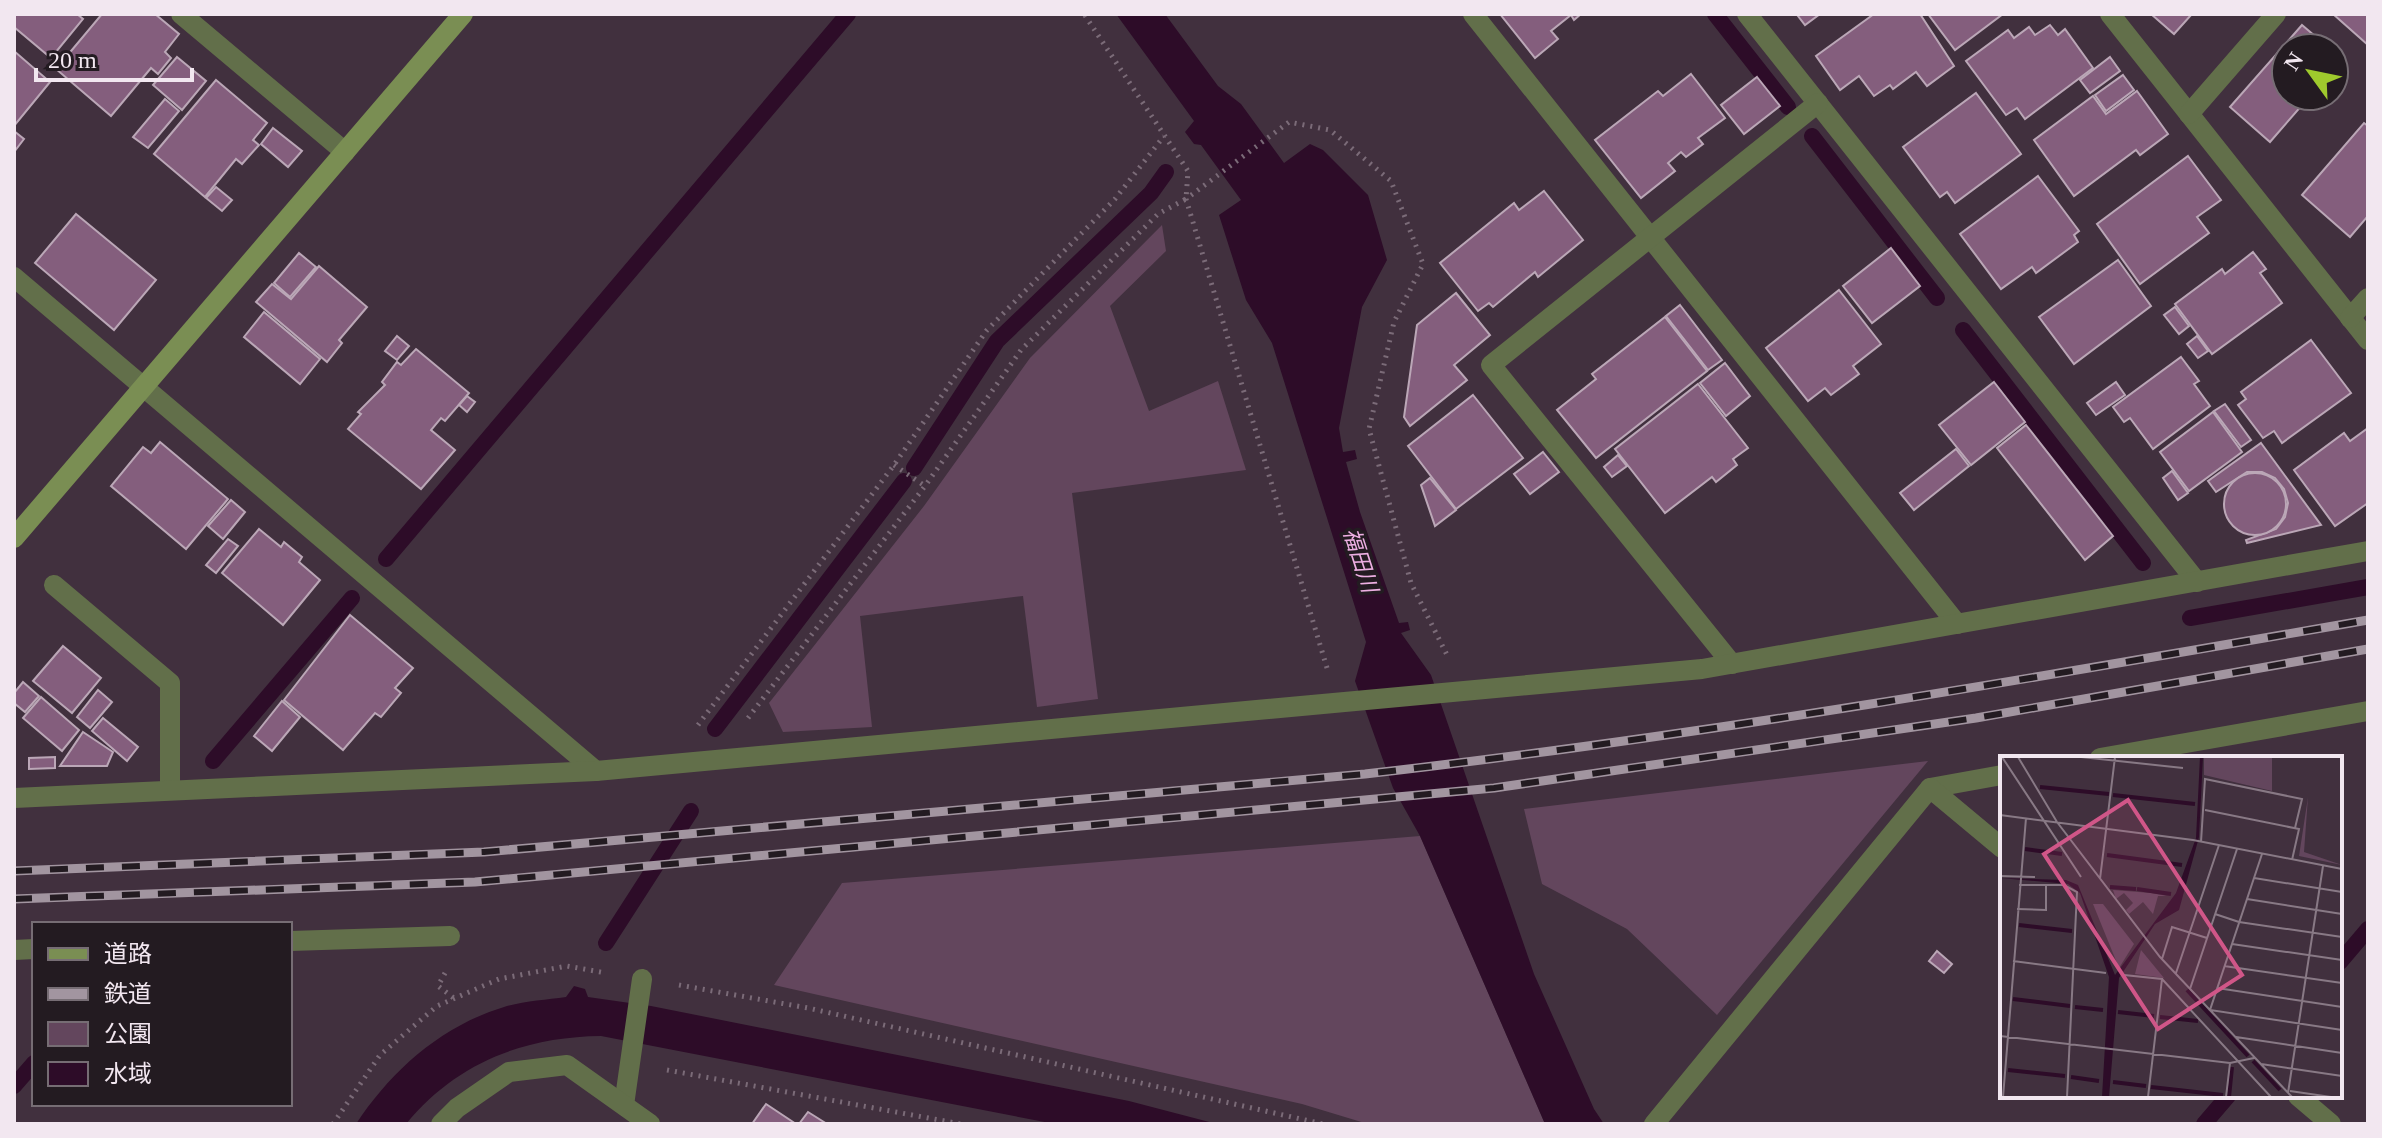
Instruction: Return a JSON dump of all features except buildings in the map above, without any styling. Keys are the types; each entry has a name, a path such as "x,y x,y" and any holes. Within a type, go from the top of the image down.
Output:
{"street":[{"path":"181,14 345,152"},
{"path":"14,538 463,14"},
{"path":"1473,14 1957,624"},
{"path":"1747,14 2197,582"},
{"path":"2110,14 2368,340"},
{"path":"2189,114 2276,14"},
{"path":"1732,664 1491,365 1818,103"},
{"path":"14,277 596,771"},
{"path":"2350,318 2368,298"},
{"path":"14,798 596,771 1348,703 1732,664 2368,551"},
{"path":"54,585 170,683 170,790"},
{"path":"2111,756 2368,711"},
{"path":"1654,1124 1930,788 2000,775"},
{"path":"1930,788 2000,846"},
{"path":"292,941 450,936"},
{"path":"624,1105 641,986"},
{"path":"441,1124 457,1108 509,1072 567,1065 650,1124"},
{"path":"2300,1098 2331,1124"}],"path":[{"path":"1084,14 1188,171 1186,199 1348,703"},
{"path":"716,760 925,486 1021,350 1158,214 1186,199 1289,122 1330,130 1391,181 1423,264 1394,322 1369,429 1411,583 1456,692"},
{"path":"669,764 894,465 987,330 1115,199 1164,136"},
{"path":"894,465 925,486"},
{"path":"333,1124 380,1055 437,1006 499,979 567,966 641,986 808,1008 1323,1124"},
{"path":"631,1058 961,1124"}],"green space":[{"path":"1162,225 1166,251 1110,306 1149,411 1218,381 1246,470 1072,493 1098,699 1037,707 1023,596 860,616 872,727 783,732 769,703 924,506 1030,358"},
{"path":"1928,761 1717,1015 1627,929 1542,884 1524,809"},
{"path":"1420,836 1545,1124 1368,1124 1302,1104 774,985 842,883"}],"water":[{"name":"福田川","path":"1116,14 1165,14 1218,86 1241,104 1284,163 1310,144 1323,150 1368,195 1387,260 1362,307 1339,428 1343,452 1355,450 1357,459 1346,462 1399,623 1408,622 1410,630 1401,633 1431,675 1534,974 1594,1109 1604,1124 1545,1124 1420,836 1393,788 1355,681 1366,642 1272,343 1246,300 1219,215 1241,200 1201,145 1194,144 1185,132 1194,121"},
{"path":"574,986 585,989 588,997 651,1006 1129,1101 1217,1124 1055,1124 601,1036 545,1042 493,1058 447,1085 406,1124 356,1124 385,1086 439,1038 481,1015 504,1007 566,997"}],"waterway":[{"path":"386,559 848,14"},
{"path":"1715,14 1788,107"},
{"path":"1812,136 1937,298"},
{"path":"914,468 997,341 1151,193 1166,172"},
{"path":"1963,330 2143,563"},
{"path":"715,729 904,481"},
{"path":"2190,618 2368,587"},
{"path":"213,761 352,598"},
{"path":"606,943 691,811"},
{"path":"2342,960 2368,929"},
{"path":"14,1086 32,1065"},
{"path":"2204,1124 2226,1098"}],"railway":[{"path":"14,871 484,852 1365,774 1742,724 2368,620"},
{"path":"14,899 475,882 1494,788 1976,718 2368,649"}]}
